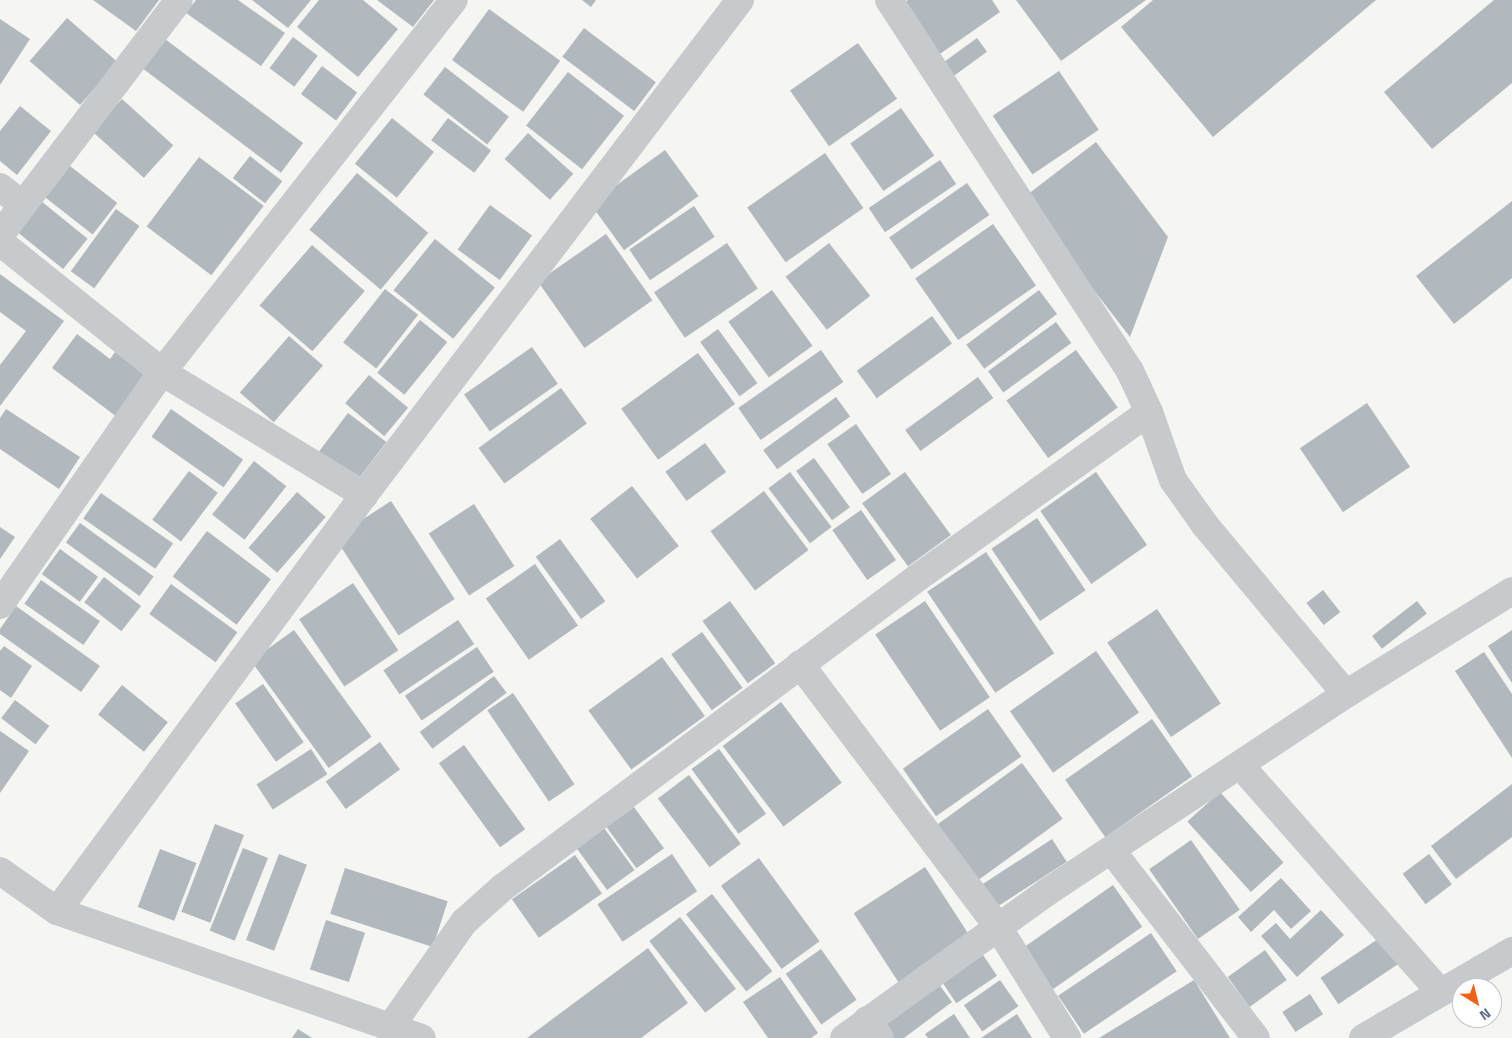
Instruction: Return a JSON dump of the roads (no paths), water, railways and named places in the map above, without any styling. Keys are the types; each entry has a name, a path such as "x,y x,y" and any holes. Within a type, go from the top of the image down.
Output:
{"street":[{"path":"0,235 179,0"},
{"path":"0,605 162,372 454,0"},
{"path":"57,911 364,495 740,0"},
{"path":"888,0 1130,371 1149,412 1173,480 1205,525 1346,694"},
{"path":"0,187 22,204"},
{"path":"0,242 162,372 364,495"},
{"path":"389,1029 464,922 502,888 800,664 1149,412"},
{"path":"844,1038 873,1029 998,927 1346,694 1512,591"},
{"path":"800,664 998,927 1067,1038"},
{"path":"1240,765 1440,992"},
{"path":"1112,851 1256,1038"},
{"path":"0,870 57,911 389,1029 422,1038"},
{"path":"1363,1038 1512,950"}]}
